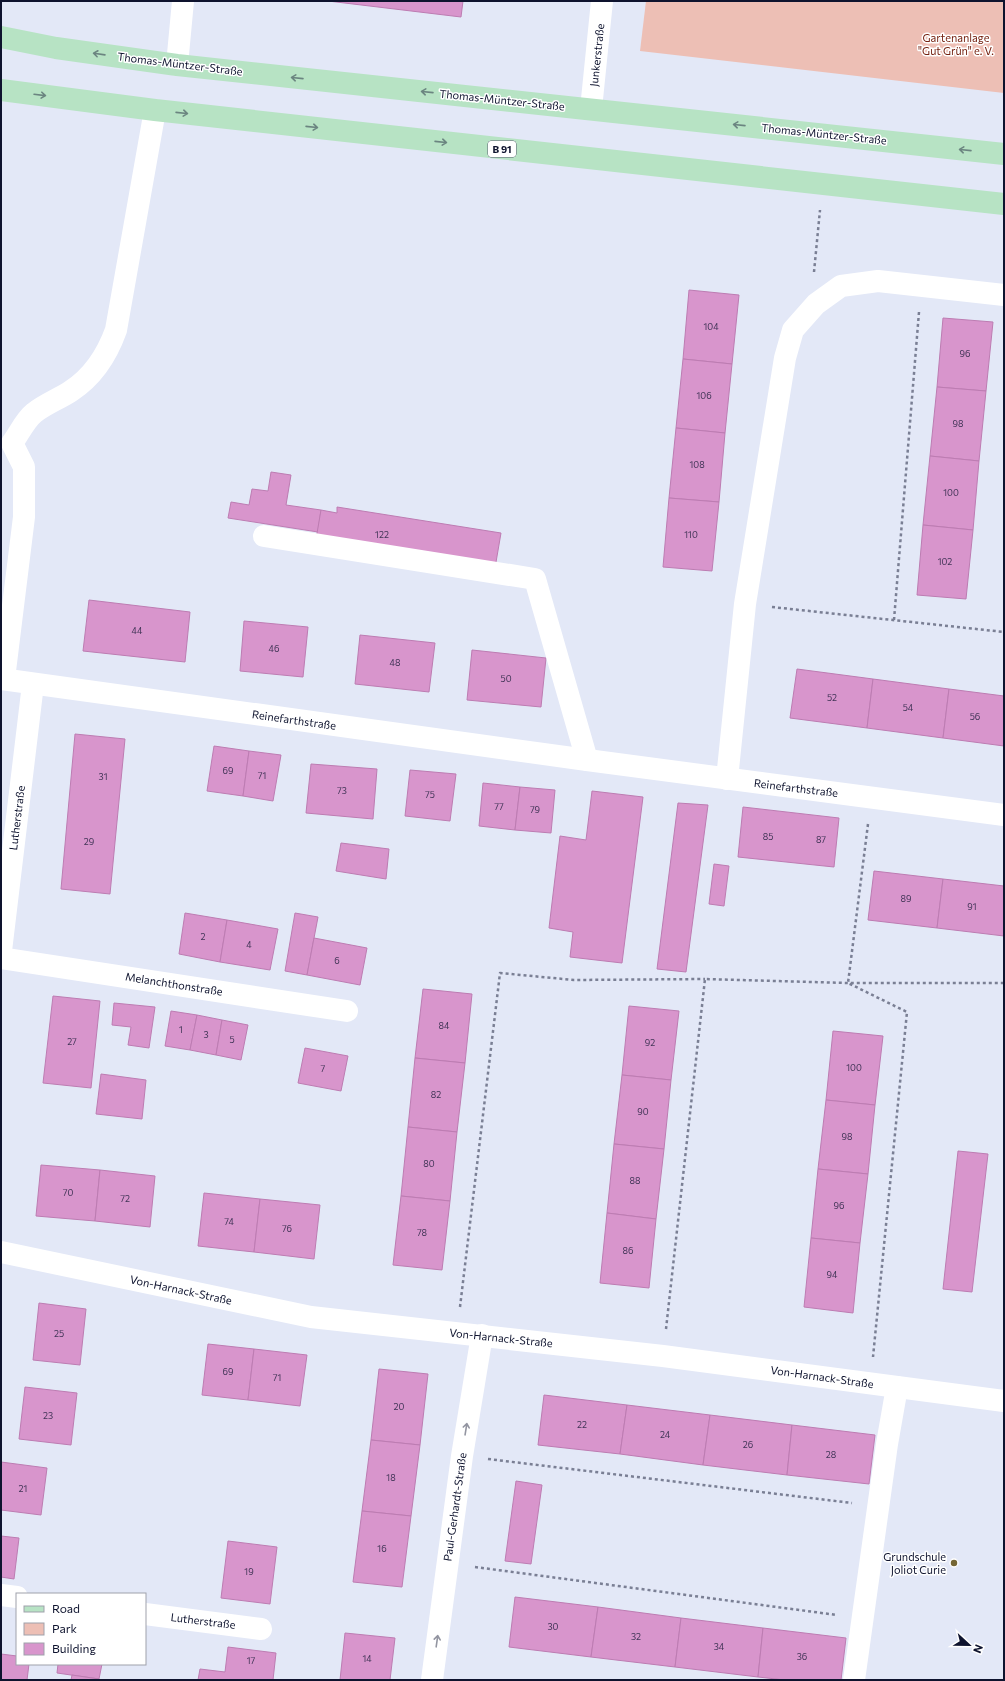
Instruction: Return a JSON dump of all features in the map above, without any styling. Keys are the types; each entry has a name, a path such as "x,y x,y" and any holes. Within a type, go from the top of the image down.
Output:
{"main road":[{"name":"Thomas-Müntzer-Straße","path":"1,37 56,48 177,65 1004,154"},
{"name":"B 91","path":"1,90 155,110 1004,204"}],"street":[{"path":"177,65 183,1"},
{"name":"Junkerstraße","path":"591,109 602,1"},
{"path":"2,679 24,517 24,467 6,439 32,414 71,392 84,382 98,367 109,349 116,330 155,110"},
{"path":"727,779 745,604 785,358 794,330 816,304 841,286 878,281 1004,295"},
{"path":"264,536 535,578 587,760"},
{"name":"Reinefarthstraße","path":"2,679 587,760 1004,815"},
{"name":"Lutherstraße","path":"1,951 33,684"},
{"name":"Melanchthonstraße","path":"1,958 348,1011"},
{"name":"Von-Harnack-Straße","path":"1,1252 311,1317 663,1356 1004,1402"},
{"name":"Paul-Gerhardt-Straße","path":"432,1680 462,1456 482,1335"},
{"path":"854,1680 897,1387"},
{"path":"1,1595 16,1597"},
{"name":"Lutherstraße","path":"146,1614 261,1629"}],"path":[{"path":"820,207 813,270 822,300"},
{"path":"894,620 921,286"},
{"path":"745,604 1004,632"},
{"path":"848,983 871,798"},
{"path":"456,1333 500,973 574,980 705,979 848,983 1004,983"},
{"path":"663,1356 705,979"},
{"path":"848,983 907,1012 873,1350 872,1384"},
{"path":"462,1456 879,1507"},
{"path":"447,1564 863,1618"}],"green space":[{"name":"Gartenanlage \"Gut Grün\" e. V.","path":"646,1 1004,1 1004,93 640,51"}],"building":[{"path":"328,1 463,1 461,17"},
{"path":"689,290 739,295 732,364 683,359"},
{"path":"943,318 993,322 986,391 937,387"},
{"path":"683,359 732,364 725,433 676,428"},
{"path":"937,387 986,391 979,461 930,456"},
{"path":"676,428 725,433 719,502 669,498"},
{"path":"930,456 979,461 973,530 923,525"},
{"path":"271,472 291,475 286,505 321,510 318,532 228,518 231,502 249,505 252,489 268,491"},
{"path":"669,498 719,502 712,571 663,567"},
{"path":"337,507 501,533 495,568 316,539 321,510 337,513"},
{"path":"923,525 973,530 966,599 917,595"},
{"path":"89,600 190,612 185,662 83,651"},
{"path":"244,621 308,627 303,677 240,671"},
{"path":"360,635 435,643 429,692 355,684"},
{"path":"472,650 546,658 541,707 467,700"},
{"path":"797,669 873,679 867,728 790,718"},
{"path":"873,679 949,689 943,738 867,728"},
{"path":"949,689 1004,696 1004,746 943,738"},
{"path":"75,734 125,739 110,894 61,889"},
{"path":"214,746 249,751 243,796 207,791"},
{"path":"249,751 281,755 273,801 243,796"},
{"path":"311,764 377,769 373,819 306,813"},
{"path":"410,770 456,774 450,821 405,816"},
{"path":"483,783 520,787 515,830 479,826"},
{"path":"520,787 555,790 551,833 515,830"},
{"path":"592,791 643,797 622,963 570,957 573,932 549,928 560,836 586,840"},
{"path":"678,803 708,805 686,972 657,969"},
{"path":"743,807 839,818 834,867 738,857"},
{"path":"341,843 389,849 386,879 336,871"},
{"path":"714,864 729,866 724,906 709,904"},
{"path":"874,871 943,879 937,928 868,920"},
{"path":"943,879 1004,886 1004,936 937,928"},
{"path":"185,913 227,920 220,962 179,954"},
{"path":"295,913 318,917 307,975 285,971"},
{"path":"227,920 278,929 270,970 220,962"},
{"path":"314,938 367,948 360,985 307,975"},
{"path":"423,989 472,994 465,1063 415,1058"},
{"path":"53,996 100,1001 91,1088 43,1083"},
{"path":"114,1003 155,1007 149,1048 128,1045 131,1027 112,1025"},
{"path":"629,1006 679,1011 671,1080 622,1075"},
{"path":"171,1011 197,1015 190,1050 165,1046"},
{"path":"197,1015 222,1020 216,1055 190,1050"},
{"path":"222,1020 248,1025 241,1060 216,1055"},
{"path":"833,1031 883,1036 875,1105 826,1100"},
{"path":"305,1048 348,1056 341,1091 298,1083"},
{"path":"415,1058 465,1063 457,1132 408,1127"},
{"path":"101,1074 146,1080 142,1119 96,1114"},
{"path":"622,1075 671,1080 664,1149 614,1144"},
{"path":"826,1100 875,1105 868,1174 818,1169"},
{"path":"408,1127 457,1132 450,1201 401,1196"},
{"path":"614,1144 664,1149 656,1219 607,1213"},
{"path":"958,1151 988,1154 972,1292 943,1289"},
{"path":"41,1165 100,1170 95,1221 36,1216"},
{"path":"818,1169 868,1174 860,1243 811,1238"},
{"path":"100,1170 155,1176 150,1227 95,1221"},
{"path":"204,1193 260,1199 254,1252 198,1246"},
{"path":"401,1196 450,1201 442,1270 393,1265"},
{"path":"260,1199 320,1205 314,1259 254,1252"},
{"path":"607,1213 656,1219 649,1288 600,1283"},
{"path":"811,1238 860,1243 853,1313 804,1307"},
{"path":"39,1303 86,1309 80,1365 33,1360"},
{"path":"208,1344 254,1349 248,1400 202,1395"},
{"path":"254,1349 307,1355 300,1406 248,1400"},
{"path":"379,1369 428,1374 420,1445 371,1440"},
{"path":"25,1387 77,1393 71,1445 19,1439"},
{"path":"544,1395 627,1405 620,1454 538,1445"},
{"path":"627,1405 710,1415 703,1465 620,1454"},
{"path":"710,1415 792,1425 787,1475 703,1465"},
{"path":"792,1425 875,1435 869,1484 787,1475"},
{"path":"371,1440 420,1445 411,1516 362,1511"},
{"path":"1,1462 47,1468 41,1515 1,1510"},
{"path":"516,1481 542,1485 531,1564 505,1561"},
{"path":"362,1511 411,1516 402,1587 353,1582"},
{"path":"1,1536 19,1538 14,1579 1,1577"},
{"path":"228,1541 277,1547 270,1604 221,1598"},
{"path":"515,1597 598,1607 591,1657 509,1647"},
{"path":"598,1607 681,1618 675,1667 591,1657"},
{"path":"681,1618 763,1628 758,1677 675,1667"},
{"path":"763,1628 846,1638 841,1680 785,1680 758,1677"},
{"path":"345,1633 395,1638 390,1680 340,1680"},
{"path":"228,1647 276,1653 273,1680 198,1680 200,1669 225,1672"},
{"path":"1,1654 16,1656 16,1665 29,1665 27,1680 1,1680"},
{"path":"58,1665 102,1665 99,1679 57,1673"},
{"path":"72,1675 99,1679 99,1680 71,1680"}],"place":[{"name":"Grundschule Joliot Curie","path":"954,1563"}]}
